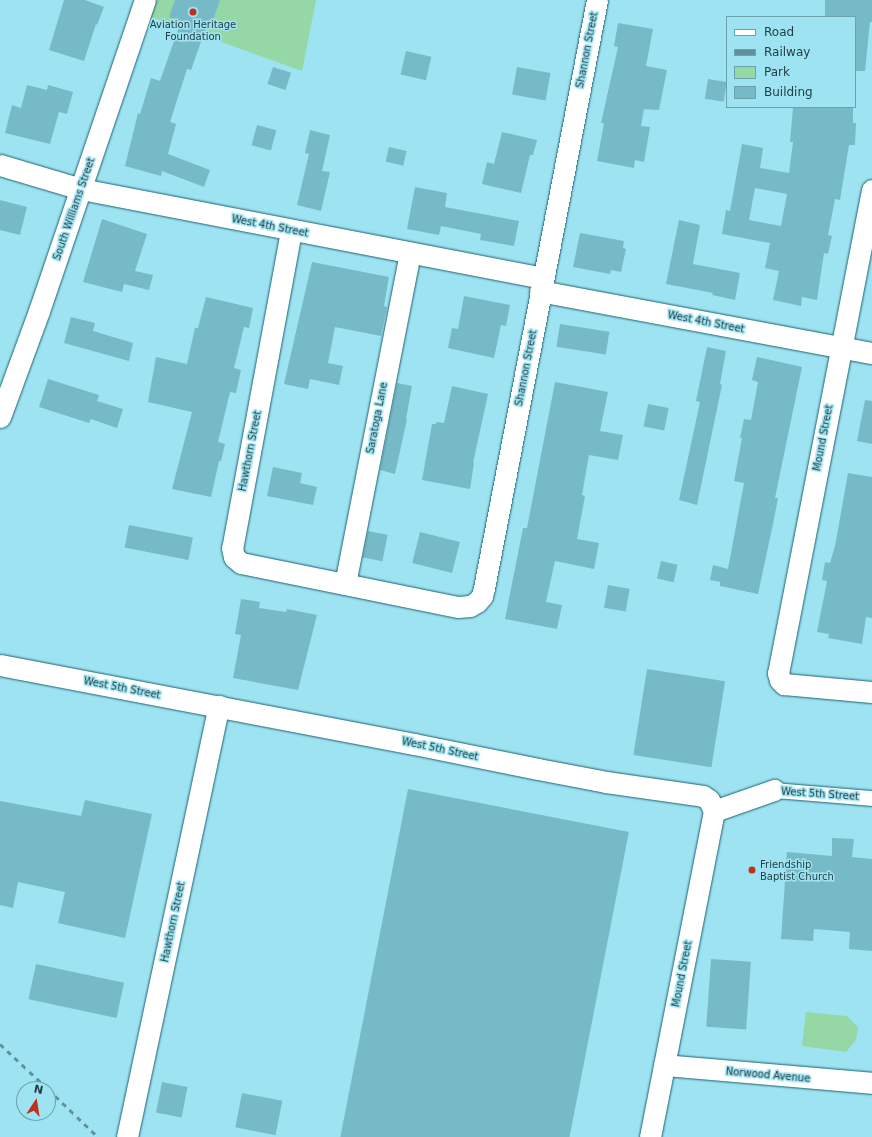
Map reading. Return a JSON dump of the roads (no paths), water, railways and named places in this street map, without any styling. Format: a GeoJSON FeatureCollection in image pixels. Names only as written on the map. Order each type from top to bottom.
{"type":"FeatureCollection","features":[{"type":"Feature","properties":{"kind":"street","name":"South Williams Street"},"geometry":{"type":"LineString","coordinates":[[0,417],[81,189],[145,0]]}},
{"type":"Feature","properties":{"kind":"street","name":"Shannon Street"},"geometry":{"type":"LineString","coordinates":[[345,584],[458,607],[470,606],[477,602],[482,596],[597,0]]}},
{"type":"Feature","properties":{"kind":"street","name":"West 4th Street"},"geometry":{"type":"LineString","coordinates":[[0,165],[81,189],[410,253],[541,285],[841,348],[872,353]]}},
{"type":"Feature","properties":{"kind":"street","name":"Mound Street"},"geometry":{"type":"LineString","coordinates":[[872,190],[778,673],[780,680],[784,684],[872,692]]}},
{"type":"Feature","properties":{"kind":"street","name":"Hawthorn Street"},"geometry":{"type":"LineString","coordinates":[[291,231],[232,548],[234,557],[241,563],[345,584]]}},
{"type":"Feature","properties":{"kind":"street","name":"Saratoga Lane"},"geometry":{"type":"LineString","coordinates":[[345,584],[410,253]]}},
{"type":"Feature","properties":{"kind":"street","name":"West 5th Street"},"geometry":{"type":"LineString","coordinates":[[0,665],[219,706],[538,770],[606,782],[703,796],[709,800],[714,812],[774,790],[872,798]]}},
{"type":"Feature","properties":{"kind":"street","name":"Hawthorn Street"},"geometry":{"type":"LineString","coordinates":[[127,1137],[219,706]]}},
{"type":"Feature","properties":{"kind":"street","name":"Mound Street"},"geometry":{"type":"LineString","coordinates":[[650,1137],[714,812]]}},
{"type":"Feature","properties":{"kind":"street","name":"Norwood Avenue"},"geometry":{"type":"LineString","coordinates":[[664,1065],[872,1083]]}},
{"type":"Feature","properties":{"kind":"railway"},"geometry":{"type":"LineString","coordinates":[[0,1044],[39,1081]]}},
{"type":"Feature","properties":{"kind":"railway"},"geometry":{"type":"LineString","coordinates":[[56,1097],[98,1137]]}},
{"type":"Feature","properties":{"kind":"place","name":"Aviation Heritage Foundation"},"geometry":{"type":"Point","coordinates":[193,12]}},
{"type":"Feature","properties":{"kind":"place","name":"Friendship Baptist Church"},"geometry":{"type":"Point","coordinates":[752,870]}}]}
